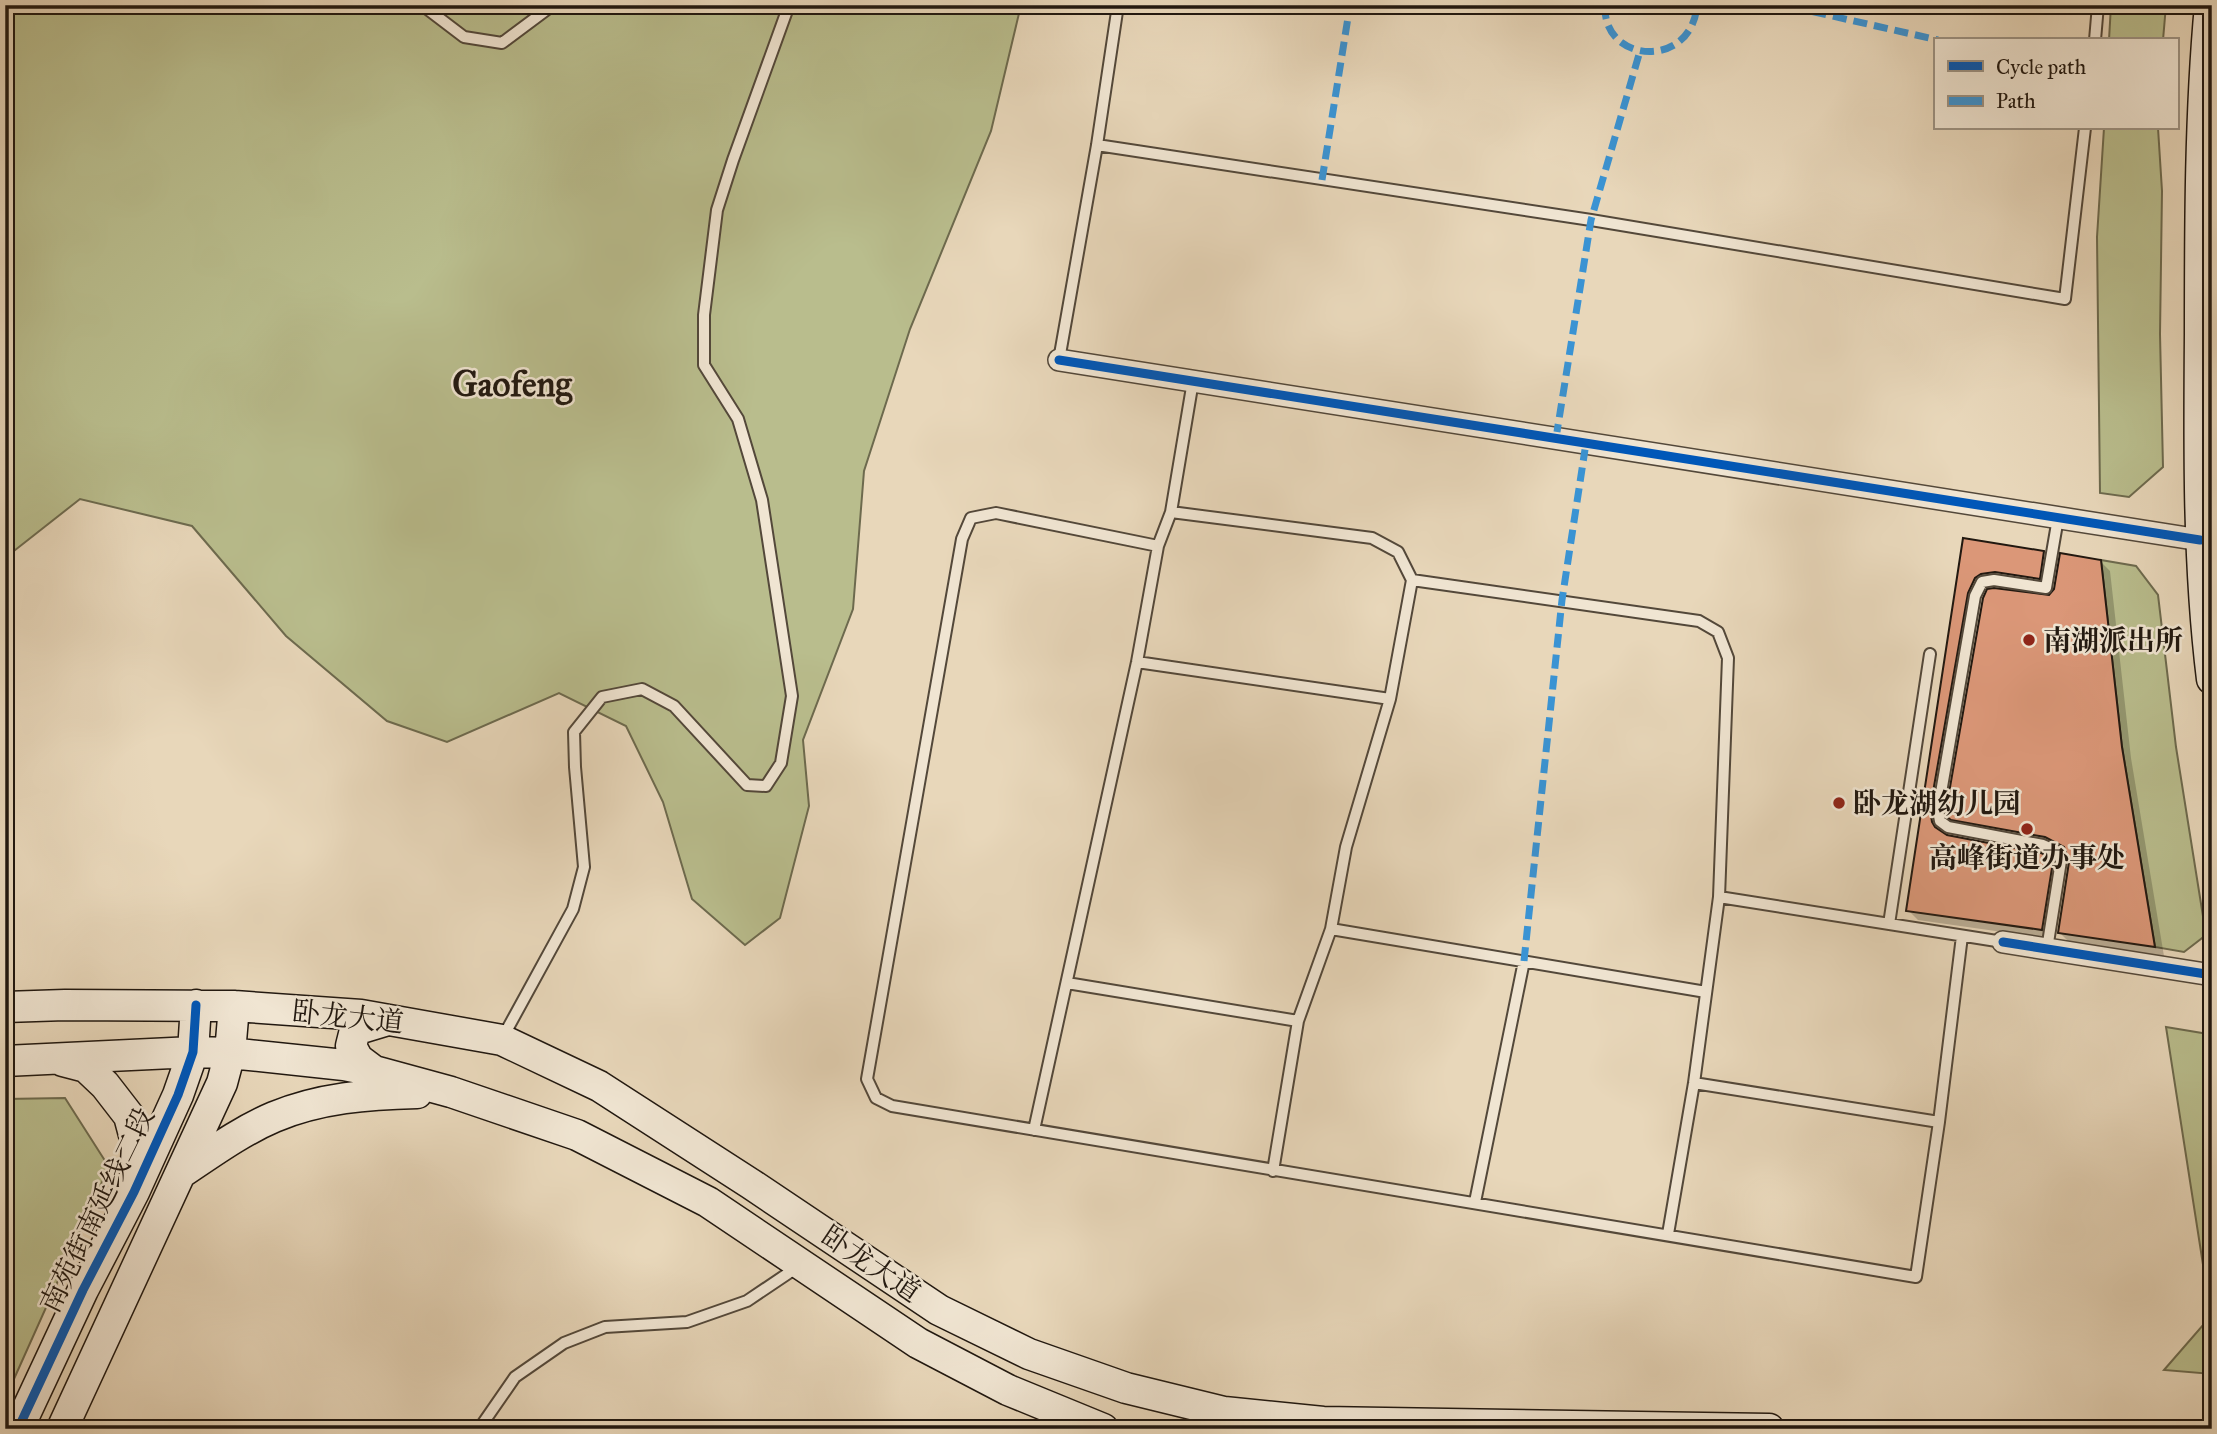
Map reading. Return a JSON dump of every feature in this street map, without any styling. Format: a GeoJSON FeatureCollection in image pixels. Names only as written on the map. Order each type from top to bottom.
{"type":"FeatureCollection","features":[{"type":"Feature","properties":{"kind":"main road"},"geometry":{"type":"LineString","coordinates":[[2210,5],[2200,218],[2200,540],[2212,679]]}},
{"type":"Feature","properties":{"kind":"main road"},"geometry":{"type":"LineString","coordinates":[[64,1058],[97,1049],[105,1036],[105,1023],[99,1014],[65,1005]]}},
{"type":"Feature","properties":{"kind":"main road","name":"南苑街南延线二段"},"geometry":{"type":"LineString","coordinates":[[18,1429],[82,1290],[134,1192],[178,1095],[193,1052],[196,1006]]}},
{"type":"Feature","properties":{"kind":"main road","name":"卧龙大道"},"geometry":{"type":"LineString","coordinates":[[5,1007],[234,1006],[361,1015],[502,1040],[599,1086],[939,1310],[1029,1354],[1126,1388],[1224,1412],[1323,1422],[1769,1429]]}},
{"type":"Feature","properties":{"kind":"main road","name":"南苑街南延线二段"},"geometry":{"type":"LineString","coordinates":[[62,1429],[222,1083],[230,1053],[234,1006]]}},
{"type":"Feature","properties":{"kind":"main road"},"geometry":{"type":"LineString","coordinates":[[374,1071],[358,1059],[351,1046],[355,1030],[392,1020]]}},
{"type":"Feature","properties":{"kind":"main road","name":"卧龙大道"},"geometry":{"type":"LineString","coordinates":[[5,1061],[193,1052],[230,1053],[344,1065],[451,1092],[577,1135],[708,1202],[918,1343],[1008,1390],[1103,1429]]}},
{"type":"Feature","properties":{"kind":"main road"},"geometry":{"type":"LineString","coordinates":[[64,1058],[86,1067],[105,1085],[129,1116],[137,1146],[134,1192]]}},
{"type":"Feature","properties":{"kind":"main road"},"geometry":{"type":"LineString","coordinates":[[180,1173],[229,1141],[275,1117],[323,1102],[369,1094],[451,1092]]}},
{"type":"Feature","properties":{"kind":"street"},"geometry":{"type":"LineString","coordinates":[[1059,360],[2200,540]]}},
{"type":"Feature","properties":{"kind":"street"},"geometry":{"type":"LineString","coordinates":[[2003,942],[2212,975]]}},
{"type":"Feature","properties":{"kind":"lane"},"geometry":{"type":"LineString","coordinates":[[422,5],[464,37],[502,43],[553,5]]}},
{"type":"Feature","properties":{"kind":"lane"},"geometry":{"type":"LineString","coordinates":[[502,1040],[573,909],[584,867],[574,732],[603,697],[642,689],[674,706],[747,785],[766,786],[781,763],[792,696],[762,500],[738,419],[704,365],[704,315],[717,210],[789,5]]}},
{"type":"Feature","properties":{"kind":"lane"},"geometry":{"type":"LineString","coordinates":[[1059,360],[1097,145],[1118,5]]}},
{"type":"Feature","properties":{"kind":"lane"},"geometry":{"type":"LineString","coordinates":[[2095,38],[2098,5]]}},
{"type":"Feature","properties":{"kind":"lane"},"geometry":{"type":"LineString","coordinates":[[1097,145],[1591,220],[2065,299],[2085,130]]}},
{"type":"Feature","properties":{"kind":"lane"},"geometry":{"type":"LineString","coordinates":[[1034,1130],[1137,662],[1158,546],[1171,512],[1193,381]]}},
{"type":"Feature","properties":{"kind":"lane"},"geometry":{"type":"LineString","coordinates":[[1171,512],[1372,538],[1398,552],[1412,580],[1390,699],[1346,847],[1331,929],[1298,1021],[1273,1171]]}},
{"type":"Feature","properties":{"kind":"lane"},"geometry":{"type":"LineString","coordinates":[[1158,546],[996,513],[971,518],[962,539],[867,1079],[876,1098],[892,1106],[1916,1277],[1962,936]]}},
{"type":"Feature","properties":{"kind":"lane"},"geometry":{"type":"LineString","coordinates":[[2047,949],[2061,862],[2057,851],[2043,845],[1948,827],[1940,821],[1938,810],[1975,596],[1982,582],[1994,580],[2046,588],[2058,518]]}},
{"type":"Feature","properties":{"kind":"lane"},"geometry":{"type":"LineString","coordinates":[[1412,580],[1699,621],[1718,632],[1728,658],[1719,897],[1694,1083],[1668,1234]]}},
{"type":"Feature","properties":{"kind":"lane"},"geometry":{"type":"LineString","coordinates":[[1889,924],[1930,654]]}},
{"type":"Feature","properties":{"kind":"lane"},"geometry":{"type":"LineString","coordinates":[[1137,662],[1390,699]]}},
{"type":"Feature","properties":{"kind":"lane"},"geometry":{"type":"LineString","coordinates":[[1719,897],[2003,942]]}},
{"type":"Feature","properties":{"kind":"lane"},"geometry":{"type":"LineString","coordinates":[[1331,929],[1706,992]]}},
{"type":"Feature","properties":{"kind":"lane"},"geometry":{"type":"LineString","coordinates":[[1475,1202],[1524,961]]}},
{"type":"Feature","properties":{"kind":"lane"},"geometry":{"type":"LineString","coordinates":[[1067,983],[1298,1021]]}},
{"type":"Feature","properties":{"kind":"lane"},"geometry":{"type":"LineString","coordinates":[[1694,1083],[1939,1122]]}},
{"type":"Feature","properties":{"kind":"lane"},"geometry":{"type":"LineString","coordinates":[[479,1429],[515,1377],[564,1343],[605,1327],[687,1322],[747,1301],[802,1264]]}},
{"type":"Feature","properties":{"kind":"green space"},"geometry":{"type":"Polygon","coordinates":[[[5,5],[1021,5],[991,131],[910,329],[864,471],[853,609],[803,740],[809,806],[780,918],[745,945],[692,899],[663,802],[626,726],[559,693],[447,742],[387,721],[286,636],[192,526],[80,499],[5,558],[5,5]]]}},
{"type":"Feature","properties":{"kind":"green space"},"geometry":{"type":"Polygon","coordinates":[[[2111,5],[2166,5],[2163,38],[2109,38],[2111,5]]]}},
{"type":"Feature","properties":{"kind":"green space"},"geometry":{"type":"Polygon","coordinates":[[[2104,130],[2158,130],[2162,191],[2160,334],[2163,467],[2129,497],[2100,493],[2097,237],[2104,130]]]}},
{"type":"Feature","properties":{"kind":"green space"},"geometry":{"type":"Polygon","coordinates":[[[2101,560],[2136,566],[2158,595],[2176,747],[2206,935],[2184,952],[2155,947],[2122,747],[2101,560]]]}},
{"type":"Feature","properties":{"kind":"green space"},"geometry":{"type":"Polygon","coordinates":[[[2166,1027],[2202,1033],[2212,1039],[2212,1374],[2164,1370],[2211,1316],[2166,1027]]]}},
{"type":"Feature","properties":{"kind":"green space"},"geometry":{"type":"Polygon","coordinates":[[[65,1098],[109,1167],[5,1399],[5,1099],[65,1098]]]}},
{"type":"Feature","properties":{"kind":"building"},"geometry":{"type":"Polygon","coordinates":[[[1963,538],[2044,551],[2040,579],[1995,572],[1981,574],[1975,578],[1968,593],[1930,809],[1932,822],[1947,835],[2051,857],[2053,862],[2042,930],[1906,911],[1963,538]]]}},
{"type":"Feature","properties":{"kind":"building"},"geometry":{"type":"Polygon","coordinates":[[[2060,553],[2101,560],[2122,747],[2155,947],[2058,933],[2069,862],[2064,847],[2045,837],[1951,820],[1947,817],[1946,810],[1983,598],[1987,589],[1994,588],[2049,595],[2054,589],[2060,553]]]}},
{"type":"Feature","properties":{"kind":"marked path"},"geometry":{"type":"LineString","coordinates":[[1322,180],[1350,5]]}},
{"type":"Feature","properties":{"kind":"marked path"},"geometry":{"type":"LineString","coordinates":[[1605,5],[1608,25],[1617,39],[1631,48],[1648,52],[1665,49],[1680,41],[1691,26],[1697,5]]}},
{"type":"Feature","properties":{"kind":"marked path"},"geometry":{"type":"LineString","coordinates":[[1771,5],[1810,11],[1934,39]]}},
{"type":"Feature","properties":{"kind":"marked path"},"geometry":{"type":"LineString","coordinates":[[1556,438],[1591,220],[1640,51]]}},
{"type":"Feature","properties":{"kind":"marked path"},"geometry":{"type":"LineString","coordinates":[[1524,961],[1562,600],[1586,443]]}},
{"type":"Feature","properties":{"kind":"cycle path"},"geometry":{"type":"LineString","coordinates":[[1059,360],[2200,540]]}},
{"type":"Feature","properties":{"kind":"cycle path"},"geometry":{"type":"LineString","coordinates":[[2003,942],[2212,975]]}},
{"type":"Feature","properties":{"kind":"cycle path"},"geometry":{"type":"LineString","coordinates":[[18,1429],[83,1290],[134,1192],[178,1095],[193,1052],[196,1005]]}},
{"type":"Feature","properties":{"kind":"place","name":"南湖派出所"},"geometry":{"type":"Point","coordinates":[2029,640]}},
{"type":"Feature","properties":{"kind":"place","name":"卧龙湖幼儿园"},"geometry":{"type":"Point","coordinates":[1839,803]}},
{"type":"Feature","properties":{"kind":"place","name":"高峰街道办事处"},"geometry":{"type":"Point","coordinates":[2027,829]}},
{"type":"Feature","properties":{"kind":"district","name":"Gaofeng"},"geometry":{"type":"Point","coordinates":[512,384]}}]}
